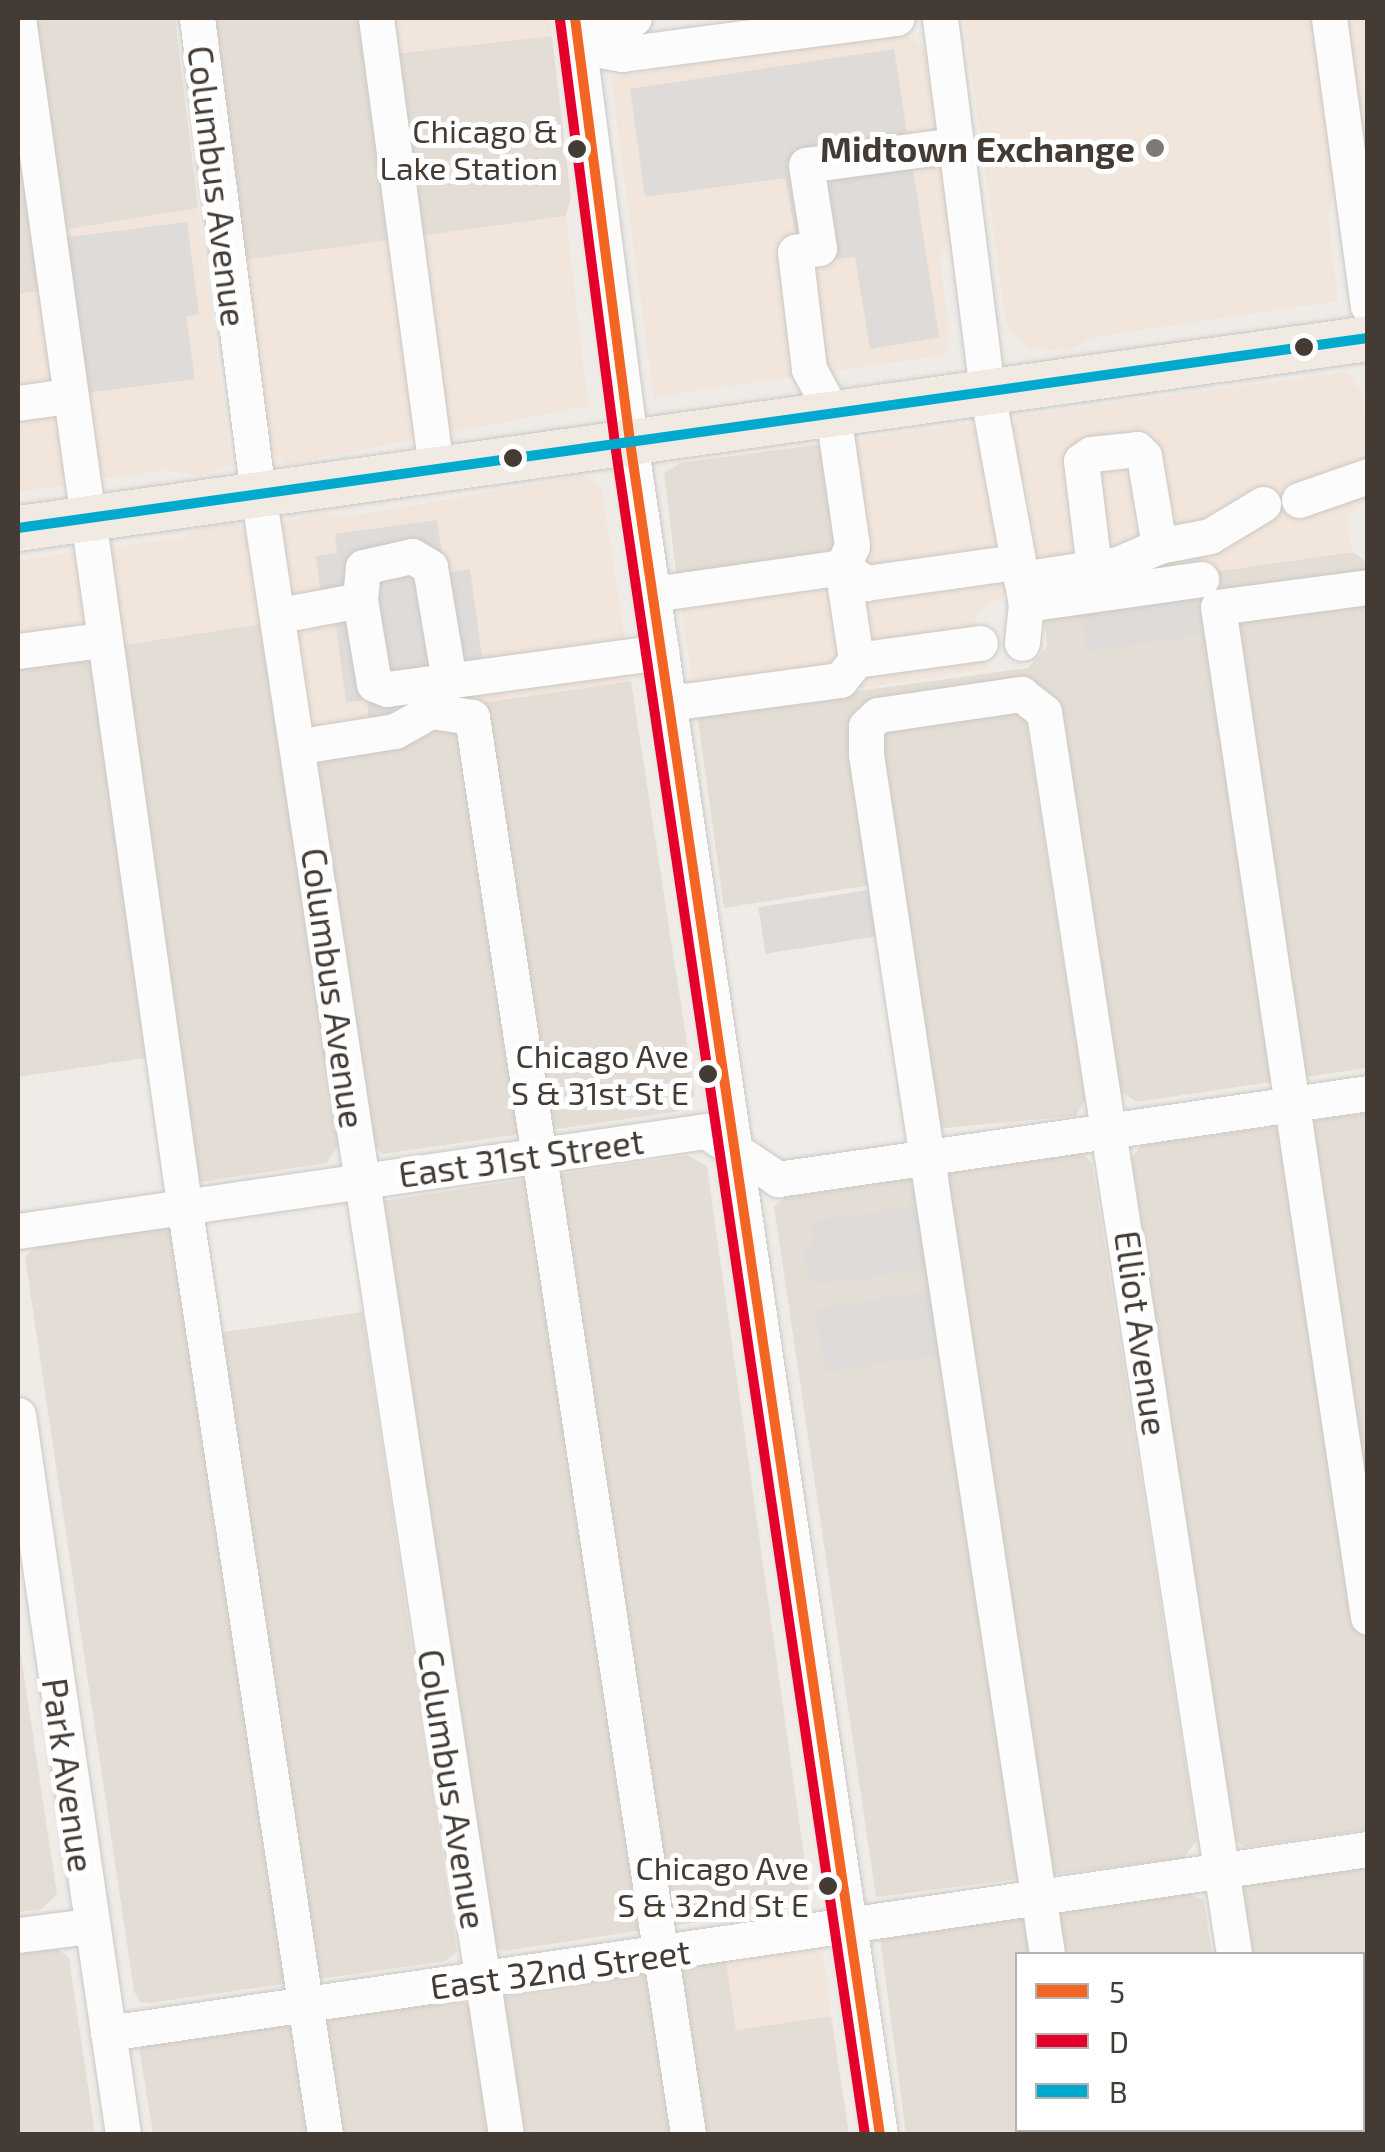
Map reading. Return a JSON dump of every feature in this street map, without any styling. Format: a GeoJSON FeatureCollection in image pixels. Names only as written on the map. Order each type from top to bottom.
{"type":"FeatureCollection","features":[{"type":"Feature","properties":{"kind":"main road"},"geometry":{"type":"LineString","coordinates":[[18,528],[1368,338]]}},
{"type":"Feature","properties":{"kind":"street"},"geometry":{"type":"LineString","coordinates":[[18,18],[85,519],[184,1204],[326,2134]]}},
{"type":"Feature","properties":{"kind":"street","name":"Columbus Avenue"},"geometry":{"type":"LineString","coordinates":[[197,18],[258,493],[301,746],[361,1180],[506,2134]]}},
{"type":"Feature","properties":{"kind":"street"},"geometry":{"type":"LineString","coordinates":[[376,18],[436,470]]}},
{"type":"Feature","properties":{"kind":"street"},"geometry":{"type":"LineString","coordinates":[[577,32],[634,18]]}},
{"type":"Feature","properties":{"kind":"street"},"geometry":{"type":"LineString","coordinates":[[577,32],[622,54],[897,18]]}},
{"type":"Feature","properties":{"kind":"street"},"geometry":{"type":"LineString","coordinates":[[940,18],[987,392],[1021,581],[1022,643]]}},
{"type":"Feature","properties":{"kind":"street"},"geometry":{"type":"LineString","coordinates":[[1329,18],[1355,120],[1368,305]]}},
{"type":"Feature","properties":{"kind":"street"},"geometry":{"type":"LineString","coordinates":[[577,32],[630,442],[880,2134]]}},
{"type":"Feature","properties":{"kind":"street"},"geometry":{"type":"LineString","coordinates":[[856,660],[842,567],[852,546],[833,414],[810,369],[795,252],[818,248],[806,166],[955,145]]}},
{"type":"Feature","properties":{"kind":"street"},"geometry":{"type":"LineString","coordinates":[[18,402],[68,396]]}},
{"type":"Feature","properties":{"kind":"street"},"geometry":{"type":"LineString","coordinates":[[1094,568],[1081,461],[1092,454],[1138,448],[1144,456],[1159,546]]}},
{"type":"Feature","properties":{"kind":"street"},"geometry":{"type":"LineString","coordinates":[[1298,500],[1368,476]]}},
{"type":"Feature","properties":{"kind":"street"},"geometry":{"type":"LineString","coordinates":[[1021,581],[1094,568],[1159,546],[1210,536],[1263,504]]}},
{"type":"Feature","properties":{"kind":"street"},"geometry":{"type":"LineString","coordinates":[[449,681],[430,567],[412,556],[363,567],[360,600],[374,684],[387,689],[449,681],[662,652]]}},
{"type":"Feature","properties":{"kind":"street"},"geometry":{"type":"LineString","coordinates":[[653,594],[842,567],[866,584],[1201,578]]}},
{"type":"Feature","properties":{"kind":"street"},"geometry":{"type":"LineString","coordinates":[[1368,587],[1218,607],[1368,1616]]}},
{"type":"Feature","properties":{"kind":"street"},"geometry":{"type":"LineString","coordinates":[[280,615],[360,600]]}},
{"type":"Feature","properties":{"kind":"street"},"geometry":{"type":"LineString","coordinates":[[18,651],[102,640]]}},
{"type":"Feature","properties":{"kind":"street"},"geometry":{"type":"LineString","coordinates":[[670,703],[840,680],[856,660],[980,643]]}},
{"type":"Feature","properties":{"kind":"street","name":"Elliot Avenue"},"geometry":{"type":"LineString","coordinates":[[928,1157],[866,726],[878,714],[1020,694],[1044,712],[1112,1129],[1234,1952]]}},
{"type":"Feature","properties":{"kind":"street"},"geometry":{"type":"LineString","coordinates":[[301,746],[395,730],[431,710],[472,717],[688,2134]]}},
{"type":"Feature","properties":{"kind":"street","name":"East 31st Street"},"geometry":{"type":"LineString","coordinates":[[18,1231],[706,1131],[738,1158],[778,1179],[1368,1093]]}},
{"type":"Feature","properties":{"kind":"street"},"geometry":{"type":"LineString","coordinates":[[928,1157],[1047,1952]]}},
{"type":"Feature","properties":{"kind":"street","name":"Park Avenue"},"geometry":{"type":"LineString","coordinates":[[18,1415],[90,1926],[124,2134]]}},
{"type":"Feature","properties":{"kind":"street","name":"East 32nd Street"},"geometry":{"type":"LineString","coordinates":[[108,2034],[1368,1850]]}},
{"type":"Feature","properties":{"kind":"street"},"geometry":{"type":"LineString","coordinates":[[18,1935],[90,1926]]}},
{"type":"Feature","properties":{"kind":"shaded area"},"geometry":{"type":"Polygon","coordinates":[[[18,18],[175,18],[198,208],[50,232],[55,289],[18,294],[18,18]]]}},
{"type":"Feature","properties":{"kind":"shaded area"},"geometry":{"type":"Polygon","coordinates":[[[209,18],[379,18],[384,55],[552,36],[571,198],[566,216],[244,260],[209,18]]]}},
{"type":"Feature","properties":{"kind":"shaded area"},"geometry":{"type":"Polygon","coordinates":[[[379,18],[549,18],[552,36],[384,55],[379,18]]]}},
{"type":"Feature","properties":{"kind":"shaded area","name":"Midtown Exchange"},"geometry":{"type":"Polygon","coordinates":[[[964,18],[1311,18],[1338,183],[1327,215],[1338,301],[1094,337],[1068,351],[1028,347],[1006,323],[964,18]]]}},
{"type":"Feature","properties":{"kind":"shaded area"},"geometry":{"type":"Polygon","coordinates":[[[1339,18],[1367,18],[1367,239],[1339,18]]]}},
{"type":"Feature","properties":{"kind":"shaded area"},"geometry":{"type":"Polygon","coordinates":[[[899,30],[925,49],[950,237],[940,259],[949,336],[945,355],[654,397],[611,78],[899,30]]]}},
{"type":"Feature","properties":{"kind":"shaded area"},"geometry":{"type":"Polygon","coordinates":[[[894,49],[939,337],[870,349],[855,257],[801,263],[785,178],[645,197],[630,89],[894,49]]]}},
{"type":"Feature","properties":{"kind":"shaded area"},"geometry":{"type":"Polygon","coordinates":[[[198,208],[231,463],[200,476],[165,470],[18,492],[18,294],[55,289],[50,232],[198,208]]]}},
{"type":"Feature","properties":{"kind":"shaded area"},"geometry":{"type":"Polygon","coordinates":[[[566,216],[588,406],[288,464],[271,453],[244,260],[566,216]]]}},
{"type":"Feature","properties":{"kind":"shaded area"},"geometry":{"type":"Polygon","coordinates":[[[187,222],[199,314],[186,316],[195,379],[86,393],[54,239],[187,222]]]}},
{"type":"Feature","properties":{"kind":"shaded area"},"geometry":{"type":"Polygon","coordinates":[[[1347,372],[1364,397],[1367,462],[1367,500],[1350,513],[1346,525],[1353,552],[1042,596],[1026,482],[1015,469],[1009,441],[1018,416],[1347,372]]]}},
{"type":"Feature","properties":{"kind":"shaded area"},"geometry":{"type":"Polygon","coordinates":[[[967,424],[980,435],[993,526],[1003,532],[1008,592],[980,612],[973,628],[976,652],[990,669],[697,713],[678,588],[857,564],[837,442],[967,424]]]}},
{"type":"Feature","properties":{"kind":"shaded area"},"geometry":{"type":"Polygon","coordinates":[[[837,442],[857,564],[678,588],[664,473],[680,463],[837,442]]]}},
{"type":"Feature","properties":{"kind":"shaded area"},"geometry":{"type":"Polygon","coordinates":[[[585,475],[602,490],[631,681],[311,728],[282,522],[322,513],[348,517],[585,475]]]}},
{"type":"Feature","properties":{"kind":"shaded area"},"geometry":{"type":"Polygon","coordinates":[[[437,520],[445,573],[470,569],[486,687],[394,700],[396,716],[369,720],[367,700],[346,702],[335,618],[324,618],[316,556],[337,553],[335,534],[437,520]]]}},
{"type":"Feature","properties":{"kind":"shaded area"},"geometry":{"type":"Polygon","coordinates":[[[232,521],[247,532],[261,624],[18,661],[18,560],[186,537],[204,524],[232,521]]]}},
{"type":"Feature","properties":{"kind":"shaded area"},"geometry":{"type":"Polygon","coordinates":[[[1353,552],[1368,563],[1367,1068],[1136,1102],[1115,1087],[1056,701],[1024,706],[1085,1100],[1076,1116],[923,1130],[883,883],[724,908],[697,713],[1028,668],[1047,646],[1042,596],[1353,552]]]}},
{"type":"Feature","properties":{"kind":"shaded area"},"geometry":{"type":"Polygon","coordinates":[[[1192,592],[1199,634],[1087,652],[1080,610],[1192,592]]]}},
{"type":"Feature","properties":{"kind":"shaded area"},"geometry":{"type":"Polygon","coordinates":[[[261,624],[338,1145],[327,1163],[187,1184],[165,1055],[18,1077],[18,661],[261,624]]]}},
{"type":"Feature","properties":{"kind":"shaded area"},"geometry":{"type":"Polygon","coordinates":[[[631,681],[695,1095],[680,1111],[383,1154],[373,1144],[311,728],[631,681]]]}},
{"type":"Feature","properties":{"kind":"shaded area"},"geometry":{"type":"Polygon","coordinates":[[[868,890],[875,936],[766,954],[758,907],[868,890]]]}},
{"type":"Feature","properties":{"kind":"shaded area"},"geometry":{"type":"Polygon","coordinates":[[[1367,1113],[1367,1830],[1244,1847],[1232,1837],[1132,1158],[1141,1145],[1367,1113]]]}},
{"type":"Feature","properties":{"kind":"shaded area"},"geometry":{"type":"Polygon","coordinates":[[[1084,1153],[1092,1164],[1197,1839],[1184,1858],[876,1897],[774,1206],[786,1197],[1084,1153]]]}},
{"type":"Feature","properties":{"kind":"shaded area"},"geometry":{"type":"Polygon","coordinates":[[[687,1155],[707,1166],[811,1905],[504,1951],[494,1948],[382,1201],[687,1155]]]}},
{"type":"Feature","properties":{"kind":"shaded area"},"geometry":{"type":"Polygon","coordinates":[[[917,1205],[927,1269],[810,1286],[804,1247],[813,1245],[810,1222],[917,1205]]]}},
{"type":"Feature","properties":{"kind":"shaded area"},"geometry":{"type":"Polygon","coordinates":[[[186,1223],[201,1335],[362,1312],[457,1951],[446,1961],[149,2003],[140,2002],[134,1991],[25,1257],[37,1246],[186,1223]]]}},
{"type":"Feature","properties":{"kind":"shaded area"},"geometry":{"type":"Polygon","coordinates":[[[930,1291],[940,1354],[825,1372],[815,1309],[930,1291]]]}},
{"type":"Feature","properties":{"kind":"shaded area"},"geometry":{"type":"Polygon","coordinates":[[[18,1636],[57,1894],[42,1909],[18,1912],[18,1636]]]}},
{"type":"Feature","properties":{"kind":"shaded area"},"geometry":{"type":"Polygon","coordinates":[[[1367,1866],[1367,2134],[1275,2134],[1365,2132],[1365,1952],[1248,1952],[1241,1887],[1367,1866]]]}},
{"type":"Feature","properties":{"kind":"shaded area"},"geometry":{"type":"Polygon","coordinates":[[[1185,1892],[1204,1900],[1212,1952],[1015,1952],[1015,2132],[1238,2134],[906,2134],[880,1937],[1185,1892]]]}},
{"type":"Feature","properties":{"kind":"shaded area"},"geometry":{"type":"Polygon","coordinates":[[[806,1947],[823,1956],[831,2016],[736,2030],[726,1959],[806,1947]]]}},
{"type":"Feature","properties":{"kind":"shaded area"},"geometry":{"type":"Polygon","coordinates":[[[57,1948],[69,1958],[95,2134],[18,2134],[18,1953],[57,1948]]]}},
{"type":"Feature","properties":{"kind":"shaded area"},"geometry":{"type":"Polygon","coordinates":[[[726,1959],[736,2030],[831,2016],[849,2134],[518,2134],[502,1996],[511,1987],[726,1959]]]}},
{"type":"Feature","properties":{"kind":"shaded area"},"geometry":{"type":"Polygon","coordinates":[[[461,1998],[471,2008],[489,2134],[153,2134],[139,2048],[145,2040],[461,1998]]]}},
{"type":"Feature","properties":{"kind":"transit line","name":"5"},"geometry":{"type":"LineString","coordinates":[[575,18],[630,442],[880,2134]]}},
{"type":"Feature","properties":{"kind":"transit line","name":"D"},"geometry":{"type":"LineString","coordinates":[[560,20],[615,444],[865,2134]]}},
{"type":"Feature","properties":{"kind":"transit line","name":"B"},"geometry":{"type":"LineString","coordinates":[[18,528],[1368,338]]}},
{"type":"Feature","properties":{"kind":"place","name":"Midtown Exchange"},"geometry":{"type":"Point","coordinates":[1155,148]}},
{"type":"Feature","properties":{"kind":"place","name":"Chicago & Lake Station"},"geometry":{"type":"Point","coordinates":[577,149]}},
{"type":"Feature","properties":{"kind":"place","name":"Chicago Ave S & 31st St E"},"geometry":{"type":"Point","coordinates":[708,1074]}},
{"type":"Feature","properties":{"kind":"place","name":"Chicago Ave S & 32nd St E"},"geometry":{"type":"Point","coordinates":[828,1886]}}]}
